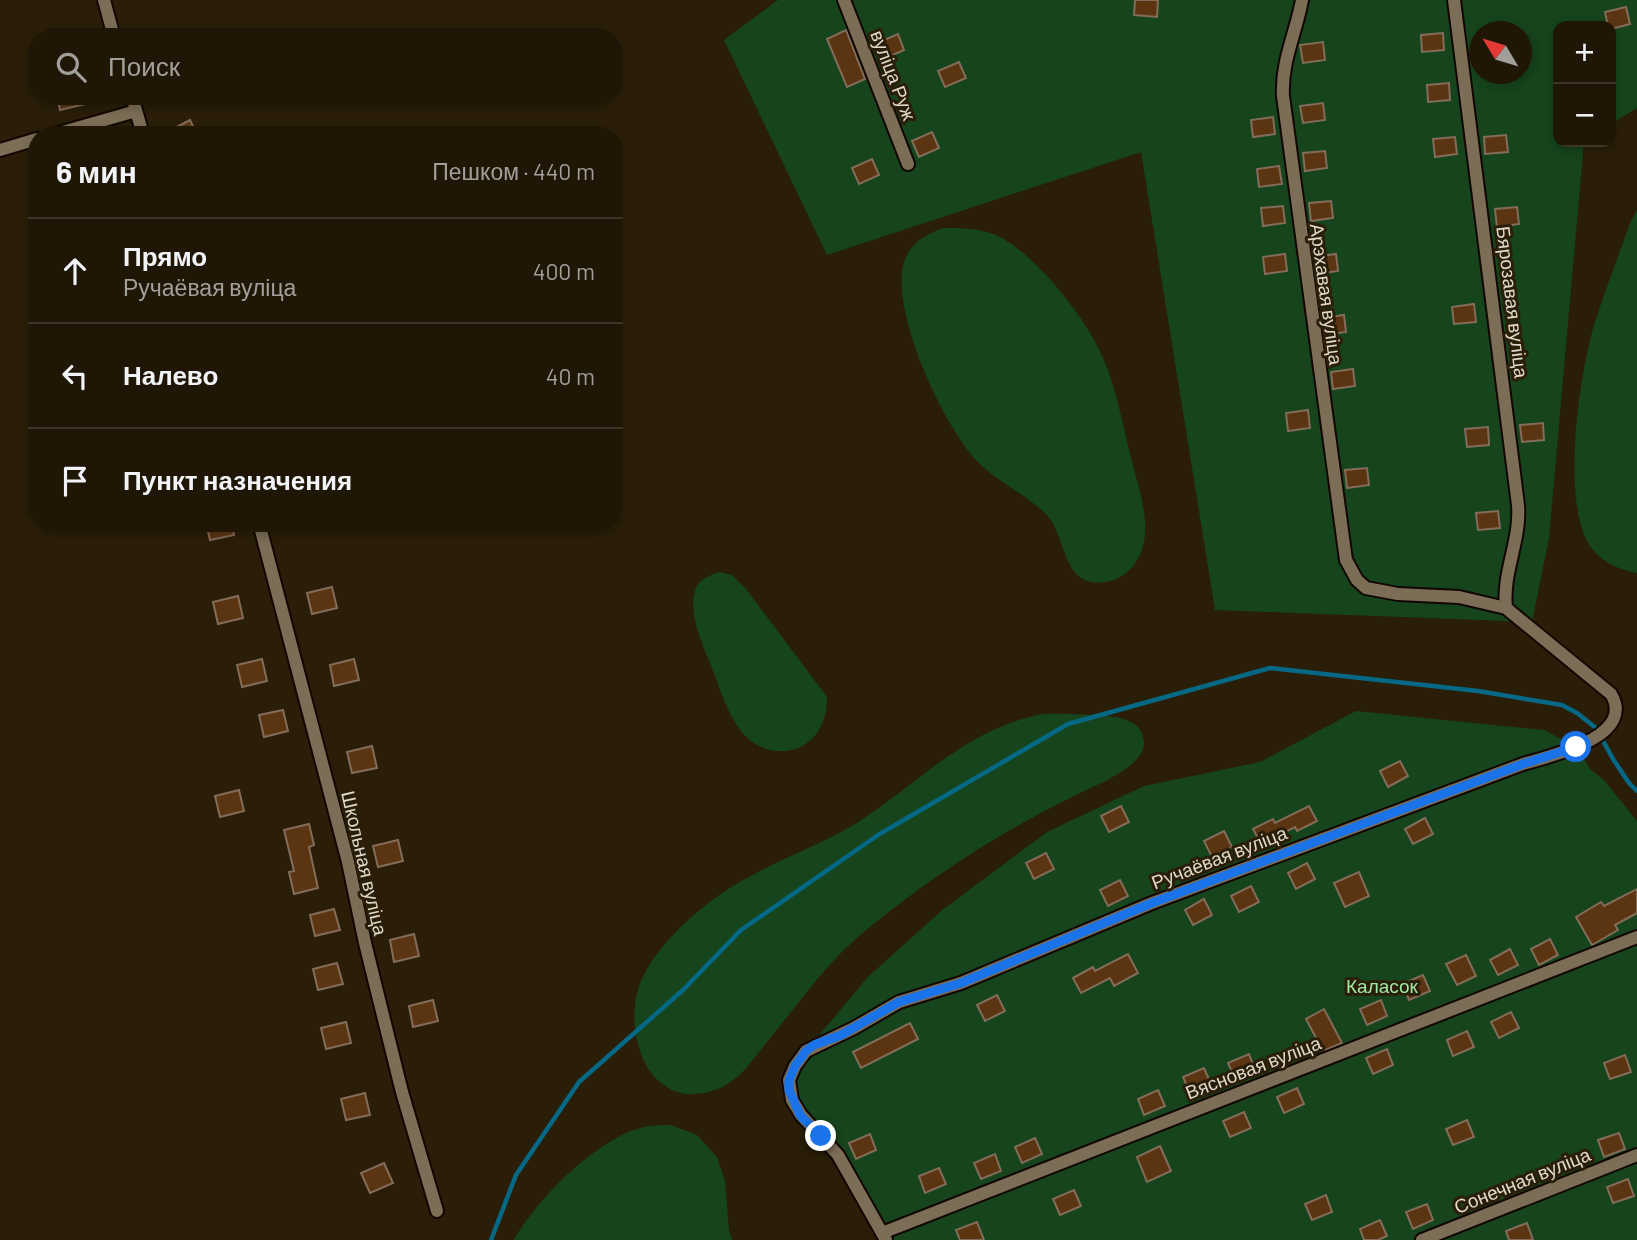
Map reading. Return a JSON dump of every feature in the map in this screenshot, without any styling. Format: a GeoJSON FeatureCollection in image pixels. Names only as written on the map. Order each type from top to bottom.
{"type":"FeatureCollection","features":[{"type":"Feature","properties":{"kind":"street"},"geometry":{"type":"LineString","coordinates":[[104,0],[112,28]]}},
{"type":"Feature","properties":{"kind":"street","name":"вуліца Руж"},"geometry":{"type":"LineString","coordinates":[[844,0],[908,164]]}},
{"type":"Feature","properties":{"kind":"street","name":"Арэхавая вуліца"},"geometry":{"type":"LineString","coordinates":[[1303,0],[1284,64],[1283,96],[1343,548],[1351,571],[1366,588],[1398,594],[1459,597],[1506,608]]}},
{"type":"Feature","properties":{"kind":"street","name":"Бярозавая вуліца"},"geometry":{"type":"LineString","coordinates":[[1454,0],[1518,505],[1518,525],[1506,589],[1506,608]]}},
{"type":"Feature","properties":{"kind":"street"},"geometry":{"type":"LineString","coordinates":[[134,105],[140,126]]}},
{"type":"Feature","properties":{"kind":"street"},"geometry":{"type":"LineString","coordinates":[[84,126],[136,111]]}},
{"type":"Feature","properties":{"kind":"street"},"geometry":{"type":"LineString","coordinates":[[0,150],[28,142]]}},
{"type":"Feature","properties":{"kind":"street","name":"Школьная вуліца"},"geometry":{"type":"LineString","coordinates":[[261,532],[348,862],[402,1092],[437,1211]]}},
{"type":"Feature","properties":{"kind":"street","name":"Ручаёвая вуліца"},"geometry":{"type":"LineString","coordinates":[[884,1237],[838,1156],[800,1115],[792,1100],[789,1080],[806,1051],[899,1002],[961,983],[1152,903],[1523,764],[1576,747],[1603,734],[1619,710],[1618,702],[1506,608]]}},
{"type":"Feature","properties":{"kind":"street","name":"Вясновая вуліца"},"geometry":{"type":"LineString","coordinates":[[884,1237],[1637,937]]}},
{"type":"Feature","properties":{"kind":"street","name":"Сонечная вуліца"},"geometry":{"type":"LineString","coordinates":[[1422,1240],[1637,1155]]}},
{"type":"Feature","properties":{"kind":"green space"},"geometry":{"type":"Polygon","coordinates":[[[778,0],[1637,0],[1637,108],[1616,121],[1616,21],[1553,21],[1553,147],[1584,147],[1549,538],[1532,622],[1215,610],[1141,152],[827,255],[724,40],[778,0]]]}},
{"type":"Feature","properties":{"kind":"green space"},"geometry":{"type":"Polygon","coordinates":[[[1637,210],[1636,573],[1613,565],[1594,551],[1583,532],[1574,475],[1578,407],[1594,325],[1637,210]]]}},
{"type":"Feature","properties":{"kind":"green space"},"geometry":{"type":"Polygon","coordinates":[[[943,228],[973,229],[990,233],[1021,251],[1068,301],[1100,351],[1114,390],[1144,512],[1141,553],[1130,570],[1119,578],[1100,583],[1080,577],[1069,563],[1050,519],[1035,504],[976,460],[935,395],[923,368],[905,312],[903,266],[913,246],[923,237],[943,228]]]}},
{"type":"Feature","properties":{"kind":"green space"},"geometry":{"type":"Polygon","coordinates":[[[719,572],[732,575],[746,589],[827,697],[825,717],[820,728],[812,739],[801,747],[782,751],[767,749],[754,743],[744,734],[728,709],[701,640],[693,610],[695,591],[699,584],[704,578],[719,572]]]}},
{"type":"Feature","properties":{"kind":"green space","name":"Каласок"},"geometry":{"type":"Polygon","coordinates":[[[1356,711],[1544,730],[1576,747],[1590,769],[1604,780],[1637,821],[1637,1240],[886,1240],[809,1125],[789,1080],[806,1051],[868,977],[941,911],[1047,832],[1144,786],[1260,762],[1356,711]]]}},
{"type":"Feature","properties":{"kind":"green space"},"geometry":{"type":"Polygon","coordinates":[[[1038,715],[1104,716],[1127,720],[1136,725],[1142,733],[1142,752],[1135,761],[1115,776],[988,843],[884,916],[835,959],[750,1064],[731,1082],[710,1092],[686,1094],[665,1086],[653,1075],[641,1053],[634,1021],[638,989],[661,949],[702,908],[732,886],[855,824],[942,761],[987,733],[1038,715]]]}},
{"type":"Feature","properties":{"kind":"green space"},"geometry":{"type":"Polygon","coordinates":[[[671,1125],[697,1135],[717,1157],[725,1181],[732,1240],[514,1240],[553,1189],[588,1157],[626,1133],[647,1126],[671,1125]]]}},
{"type":"Feature","properties":{"kind":"building"},"geometry":{"type":"Polygon","coordinates":[[[1135,0],[1158,0],[1157,17],[1134,15],[1135,0]]]}},
{"type":"Feature","properties":{"kind":"building"},"geometry":{"type":"Polygon","coordinates":[[[1626,7],[1630,24],[1616,28],[1616,21],[1607,21],[1605,12],[1626,7]]]}},
{"type":"Feature","properties":{"kind":"building"},"geometry":{"type":"Polygon","coordinates":[[[846,30],[865,79],[847,87],[827,39],[846,30]]]}},
{"type":"Feature","properties":{"kind":"building"},"geometry":{"type":"Polygon","coordinates":[[[1443,33],[1444,50],[1422,52],[1421,35],[1443,33]]]}},
{"type":"Feature","properties":{"kind":"building"},"geometry":{"type":"Polygon","coordinates":[[[898,34],[904,50],[884,59],[877,43],[898,34]]]}},
{"type":"Feature","properties":{"kind":"building"},"geometry":{"type":"Polygon","coordinates":[[[1323,42],[1325,60],[1303,63],[1300,45],[1323,42]]]}},
{"type":"Feature","properties":{"kind":"building"},"geometry":{"type":"Polygon","coordinates":[[[959,62],[966,78],[945,87],[938,71],[959,62]]]}},
{"type":"Feature","properties":{"kind":"building"},"geometry":{"type":"Polygon","coordinates":[[[1449,83],[1450,100],[1428,102],[1427,85],[1449,83]]]}},
{"type":"Feature","properties":{"kind":"building"},"geometry":{"type":"Polygon","coordinates":[[[1323,103],[1325,120],[1303,123],[1300,106],[1323,103]]]}},
{"type":"Feature","properties":{"kind":"building"},"geometry":{"type":"Polygon","coordinates":[[[59,105],[81,105],[60,110],[59,105]]]}},
{"type":"Feature","properties":{"kind":"building"},"geometry":{"type":"Polygon","coordinates":[[[1273,117],[1275,134],[1253,137],[1251,120],[1273,117]]]}},
{"type":"Feature","properties":{"kind":"building"},"geometry":{"type":"Polygon","coordinates":[[[190,120],[193,126],[179,126],[190,120]]]}},
{"type":"Feature","properties":{"kind":"building"},"geometry":{"type":"Polygon","coordinates":[[[932,132],[939,148],[919,157],[912,141],[932,132]]]}},
{"type":"Feature","properties":{"kind":"building"},"geometry":{"type":"Polygon","coordinates":[[[1506,135],[1508,152],[1485,154],[1484,137],[1506,135]]]}},
{"type":"Feature","properties":{"kind":"building"},"geometry":{"type":"Polygon","coordinates":[[[1455,137],[1457,154],[1435,157],[1433,139],[1455,137]]]}},
{"type":"Feature","properties":{"kind":"building"},"geometry":{"type":"Polygon","coordinates":[[[1325,151],[1327,168],[1305,171],[1303,153],[1325,151]]]}},
{"type":"Feature","properties":{"kind":"building"},"geometry":{"type":"Polygon","coordinates":[[[872,159],[879,175],[859,184],[852,168],[872,159]]]}},
{"type":"Feature","properties":{"kind":"building"},"geometry":{"type":"Polygon","coordinates":[[[1279,166],[1282,184],[1259,187],[1257,169],[1279,166]]]}},
{"type":"Feature","properties":{"kind":"building"},"geometry":{"type":"Polygon","coordinates":[[[1331,201],[1333,218],[1311,221],[1309,203],[1331,201]]]}},
{"type":"Feature","properties":{"kind":"building"},"geometry":{"type":"Polygon","coordinates":[[[1283,206],[1285,223],[1263,226],[1261,208],[1283,206]]]}},
{"type":"Feature","properties":{"kind":"building"},"geometry":{"type":"Polygon","coordinates":[[[1517,207],[1519,224],[1497,227],[1495,209],[1517,207]]]}},
{"type":"Feature","properties":{"kind":"building"},"geometry":{"type":"Polygon","coordinates":[[[1285,254],[1287,271],[1265,274],[1263,257],[1285,254]]]}},
{"type":"Feature","properties":{"kind":"building"},"geometry":{"type":"Polygon","coordinates":[[[1336,254],[1338,271],[1316,274],[1314,257],[1336,254]]]}},
{"type":"Feature","properties":{"kind":"building"},"geometry":{"type":"Polygon","coordinates":[[[1474,304],[1476,322],[1454,324],[1452,307],[1474,304]]]}},
{"type":"Feature","properties":{"kind":"building"},"geometry":{"type":"Polygon","coordinates":[[[1344,315],[1346,332],[1324,335],[1322,318],[1344,315]]]}},
{"type":"Feature","properties":{"kind":"building"},"geometry":{"type":"Polygon","coordinates":[[[1353,369],[1355,386],[1333,389],[1331,372],[1353,369]]]}},
{"type":"Feature","properties":{"kind":"building"},"geometry":{"type":"Polygon","coordinates":[[[1308,410],[1310,428],[1288,431],[1286,413],[1308,410]]]}},
{"type":"Feature","properties":{"kind":"building"},"geometry":{"type":"Polygon","coordinates":[[[1543,423],[1544,440],[1522,442],[1520,425],[1543,423]]]}},
{"type":"Feature","properties":{"kind":"building"},"geometry":{"type":"Polygon","coordinates":[[[1488,427],[1489,445],[1467,447],[1465,429],[1488,427]]]}},
{"type":"Feature","properties":{"kind":"building"},"geometry":{"type":"Polygon","coordinates":[[[1367,468],[1369,485],[1347,488],[1345,470],[1367,468]]]}},
{"type":"Feature","properties":{"kind":"building"},"geometry":{"type":"Polygon","coordinates":[[[1498,511],[1500,528],[1478,530],[1476,513],[1498,511]]]}},
{"type":"Feature","properties":{"kind":"building"},"geometry":{"type":"Polygon","coordinates":[[[208,532],[234,532],[234,535],[210,540],[208,532]]]}},
{"type":"Feature","properties":{"kind":"building"},"geometry":{"type":"Polygon","coordinates":[[[332,587],[337,608],[312,614],[307,593],[332,587]]]}},
{"type":"Feature","properties":{"kind":"building"},"geometry":{"type":"Polygon","coordinates":[[[238,596],[243,618],[218,624],[213,602],[238,596]]]}},
{"type":"Feature","properties":{"kind":"building"},"geometry":{"type":"Polygon","coordinates":[[[262,659],[267,681],[242,687],[237,665],[262,659]]]}},
{"type":"Feature","properties":{"kind":"building"},"geometry":{"type":"Polygon","coordinates":[[[354,659],[359,680],[334,686],[330,665],[354,659]]]}},
{"type":"Feature","properties":{"kind":"building"},"geometry":{"type":"Polygon","coordinates":[[[283,710],[288,731],[264,737],[259,715],[283,710]]]}},
{"type":"Feature","properties":{"kind":"building"},"geometry":{"type":"Polygon","coordinates":[[[372,746],[377,768],[352,773],[347,752],[372,746]]]}},
{"type":"Feature","properties":{"kind":"building"},"geometry":{"type":"Polygon","coordinates":[[[1400,761],[1408,776],[1388,787],[1380,771],[1400,761]]]}},
{"type":"Feature","properties":{"kind":"building"},"geometry":{"type":"Polygon","coordinates":[[[239,790],[244,811],[220,817],[215,796],[239,790]]]}},
{"type":"Feature","properties":{"kind":"building"},"geometry":{"type":"Polygon","coordinates":[[[1121,806],[1129,822],[1109,832],[1101,816],[1121,806]]]}},
{"type":"Feature","properties":{"kind":"building"},"geometry":{"type":"Polygon","coordinates":[[[1309,806],[1317,821],[1297,831],[1295,827],[1261,844],[1253,829],[1273,819],[1275,823],[1309,806]]]}},
{"type":"Feature","properties":{"kind":"building"},"geometry":{"type":"Polygon","coordinates":[[[1425,818],[1433,834],[1413,844],[1405,829],[1425,818]]]}},
{"type":"Feature","properties":{"kind":"building"},"geometry":{"type":"Polygon","coordinates":[[[309,824],[314,845],[309,847],[318,888],[294,894],[289,872],[294,871],[284,830],[309,824]]]}},
{"type":"Feature","properties":{"kind":"building"},"geometry":{"type":"Polygon","coordinates":[[[1224,831],[1232,847],[1212,857],[1204,841],[1224,831]]]}},
{"type":"Feature","properties":{"kind":"building"},"geometry":{"type":"Polygon","coordinates":[[[398,840],[403,861],[378,867],[373,846],[398,840]]]}},
{"type":"Feature","properties":{"kind":"building"},"geometry":{"type":"Polygon","coordinates":[[[1046,853],[1054,869],[1034,879],[1026,863],[1046,853]]]}},
{"type":"Feature","properties":{"kind":"building"},"geometry":{"type":"Polygon","coordinates":[[[1307,863],[1315,879],[1296,889],[1288,873],[1307,863]]]}},
{"type":"Feature","properties":{"kind":"building"},"geometry":{"type":"Polygon","coordinates":[[[1359,872],[1369,896],[1345,907],[1334,883],[1359,872]]]}},
{"type":"Feature","properties":{"kind":"building"},"geometry":{"type":"Polygon","coordinates":[[[1120,880],[1128,896],[1108,906],[1100,890],[1120,880]]]}},
{"type":"Feature","properties":{"kind":"building"},"geometry":{"type":"Polygon","coordinates":[[[1251,886],[1259,902],[1239,912],[1231,896],[1251,886]]]}},
{"type":"Feature","properties":{"kind":"building"},"geometry":{"type":"Polygon","coordinates":[[[1637,889],[1637,913],[1615,925],[1618,930],[1592,945],[1576,917],[1601,902],[1604,906],[1637,889]]]}},
{"type":"Feature","properties":{"kind":"building"},"geometry":{"type":"Polygon","coordinates":[[[1204,899],[1212,915],[1193,925],[1185,910],[1204,899]]]}},
{"type":"Feature","properties":{"kind":"building"},"geometry":{"type":"Polygon","coordinates":[[[334,909],[340,930],[315,936],[310,915],[334,909]]]}},
{"type":"Feature","properties":{"kind":"building"},"geometry":{"type":"Polygon","coordinates":[[[414,934],[419,956],[394,962],[390,940],[414,934]]]}},
{"type":"Feature","properties":{"kind":"building"},"geometry":{"type":"Polygon","coordinates":[[[1550,939],[1558,955],[1539,965],[1531,949],[1550,939]]]}},
{"type":"Feature","properties":{"kind":"building"},"geometry":{"type":"Polygon","coordinates":[[[1510,949],[1518,965],[1498,975],[1490,960],[1510,949]]]}},
{"type":"Feature","properties":{"kind":"building"},"geometry":{"type":"Polygon","coordinates":[[[1128,954],[1138,973],[1114,986],[1110,978],[1081,993],[1073,978],[1093,967],[1095,971],[1128,954]]]}},
{"type":"Feature","properties":{"kind":"building"},"geometry":{"type":"Polygon","coordinates":[[[1466,955],[1476,976],[1457,985],[1446,964],[1466,955]]]}},
{"type":"Feature","properties":{"kind":"building"},"geometry":{"type":"Polygon","coordinates":[[[337,963],[343,984],[318,990],[313,969],[337,963]]]}},
{"type":"Feature","properties":{"kind":"building"},"geometry":{"type":"Polygon","coordinates":[[[1423,975],[1430,991],[1409,1000],[1402,984],[1423,975]]]}},
{"type":"Feature","properties":{"kind":"building"},"geometry":{"type":"Polygon","coordinates":[[[997,995],[1005,1011],[985,1021],[977,1005],[997,995]]]}},
{"type":"Feature","properties":{"kind":"building"},"geometry":{"type":"Polygon","coordinates":[[[433,1000],[438,1021],[413,1027],[409,1006],[433,1000]]]}},
{"type":"Feature","properties":{"kind":"building"},"geometry":{"type":"Polygon","coordinates":[[[1381,1000],[1387,1016],[1367,1025],[1360,1009],[1381,1000]]]}},
{"type":"Feature","properties":{"kind":"building"},"geometry":{"type":"Polygon","coordinates":[[[1324,1009],[1342,1043],[1323,1051],[1306,1019],[1324,1009]]]}},
{"type":"Feature","properties":{"kind":"building"},"geometry":{"type":"Polygon","coordinates":[[[1511,1012],[1519,1028],[1499,1038],[1491,1022],[1511,1012]]]}},
{"type":"Feature","properties":{"kind":"building"},"geometry":{"type":"Polygon","coordinates":[[[346,1022],[351,1043],[326,1049],[321,1028],[346,1022]]]}},
{"type":"Feature","properties":{"kind":"building"},"geometry":{"type":"Polygon","coordinates":[[[910,1023],[918,1039],[861,1068],[853,1052],[910,1023]]]}},
{"type":"Feature","properties":{"kind":"building"},"geometry":{"type":"Polygon","coordinates":[[[1467,1031],[1474,1047],[1453,1056],[1447,1040],[1467,1031]]]}},
{"type":"Feature","properties":{"kind":"building"},"geometry":{"type":"Polygon","coordinates":[[[1387,1049],[1393,1065],[1373,1074],[1366,1058],[1387,1049]]]}},
{"type":"Feature","properties":{"kind":"building"},"geometry":{"type":"Polygon","coordinates":[[[1249,1054],[1255,1070],[1235,1079],[1228,1063],[1249,1054]]]}},
{"type":"Feature","properties":{"kind":"building"},"geometry":{"type":"Polygon","coordinates":[[[1625,1055],[1631,1072],[1610,1079],[1604,1063],[1625,1055]]]}},
{"type":"Feature","properties":{"kind":"building"},"geometry":{"type":"Polygon","coordinates":[[[1204,1068],[1211,1084],[1190,1093],[1183,1077],[1204,1068]]]}},
{"type":"Feature","properties":{"kind":"building"},"geometry":{"type":"Polygon","coordinates":[[[1297,1088],[1304,1104],[1284,1113],[1277,1097],[1297,1088]]]}},
{"type":"Feature","properties":{"kind":"building"},"geometry":{"type":"Polygon","coordinates":[[[1158,1090],[1165,1106],[1144,1115],[1138,1099],[1158,1090]]]}},
{"type":"Feature","properties":{"kind":"building"},"geometry":{"type":"Polygon","coordinates":[[[365,1093],[370,1115],[346,1120],[341,1099],[365,1093]]]}},
{"type":"Feature","properties":{"kind":"building"},"geometry":{"type":"Polygon","coordinates":[[[1244,1112],[1251,1128],[1230,1137],[1223,1121],[1244,1112]]]}},
{"type":"Feature","properties":{"kind":"building"},"geometry":{"type":"Polygon","coordinates":[[[1467,1120],[1474,1137],[1453,1145],[1446,1129],[1467,1120]]]}},
{"type":"Feature","properties":{"kind":"building"},"geometry":{"type":"Polygon","coordinates":[[[1619,1133],[1625,1149],[1604,1157],[1598,1140],[1619,1133]]]}},
{"type":"Feature","properties":{"kind":"building"},"geometry":{"type":"Polygon","coordinates":[[[870,1134],[876,1150],[856,1159],[849,1143],[870,1134]]]}},
{"type":"Feature","properties":{"kind":"building"},"geometry":{"type":"Polygon","coordinates":[[[1035,1138],[1042,1154],[1022,1163],[1015,1147],[1035,1138]]]}},
{"type":"Feature","properties":{"kind":"building"},"geometry":{"type":"Polygon","coordinates":[[[1160,1146],[1171,1171],[1147,1182],[1137,1157],[1160,1146]]]}},
{"type":"Feature","properties":{"kind":"building"},"geometry":{"type":"Polygon","coordinates":[[[995,1154],[1001,1171],[981,1179],[974,1163],[995,1154]]]}},
{"type":"Feature","properties":{"kind":"building"},"geometry":{"type":"Polygon","coordinates":[[[384,1163],[393,1183],[370,1193],[361,1173],[384,1163]]]}},
{"type":"Feature","properties":{"kind":"building"},"geometry":{"type":"Polygon","coordinates":[[[939,1168],[946,1184],[925,1193],[919,1176],[939,1168]]]}},
{"type":"Feature","properties":{"kind":"building"},"geometry":{"type":"Polygon","coordinates":[[[1628,1179],[1634,1196],[1613,1203],[1607,1187],[1628,1179]]]}},
{"type":"Feature","properties":{"kind":"building"},"geometry":{"type":"Polygon","coordinates":[[[1074,1190],[1081,1206],[1060,1215],[1053,1199],[1074,1190]]]}},
{"type":"Feature","properties":{"kind":"building"},"geometry":{"type":"Polygon","coordinates":[[[1326,1195],[1332,1212],[1312,1220],[1305,1204],[1326,1195]]]}},
{"type":"Feature","properties":{"kind":"building"},"geometry":{"type":"Polygon","coordinates":[[[1427,1204],[1433,1220],[1413,1229],[1406,1212],[1427,1204]]]}},
{"type":"Feature","properties":{"kind":"building"},"geometry":{"type":"Polygon","coordinates":[[[1380,1220],[1387,1236],[1378,1240],[1364,1240],[1360,1229],[1380,1220]]]}},
{"type":"Feature","properties":{"kind":"building"},"geometry":{"type":"Polygon","coordinates":[[[977,1222],[984,1240],[960,1240],[956,1230],[977,1222]]]}},
{"type":"Feature","properties":{"kind":"building"},"geometry":{"type":"Polygon","coordinates":[[[1527,1223],[1533,1240],[1509,1240],[1506,1231],[1527,1223]]]}},
{"type":"Feature","properties":{"kind":"waterway"},"geometry":{"type":"LineString","coordinates":[[491,1240],[516,1175],[579,1082],[683,990],[741,930],[878,835],[1068,724],[1270,668],[1478,691],[1562,705],[1577,713],[1596,728],[1613,759],[1637,791]]}},
{"type":"Feature","properties":{"kind":"route"},"geometry":{"type":"LineString","coordinates":[[821,1136],[800,1115],[789,1090],[789,1080],[795,1066],[814,1045],[841,1035],[899,1002],[961,983],[1152,903],[1523,764],[1576,747]]}}]}
